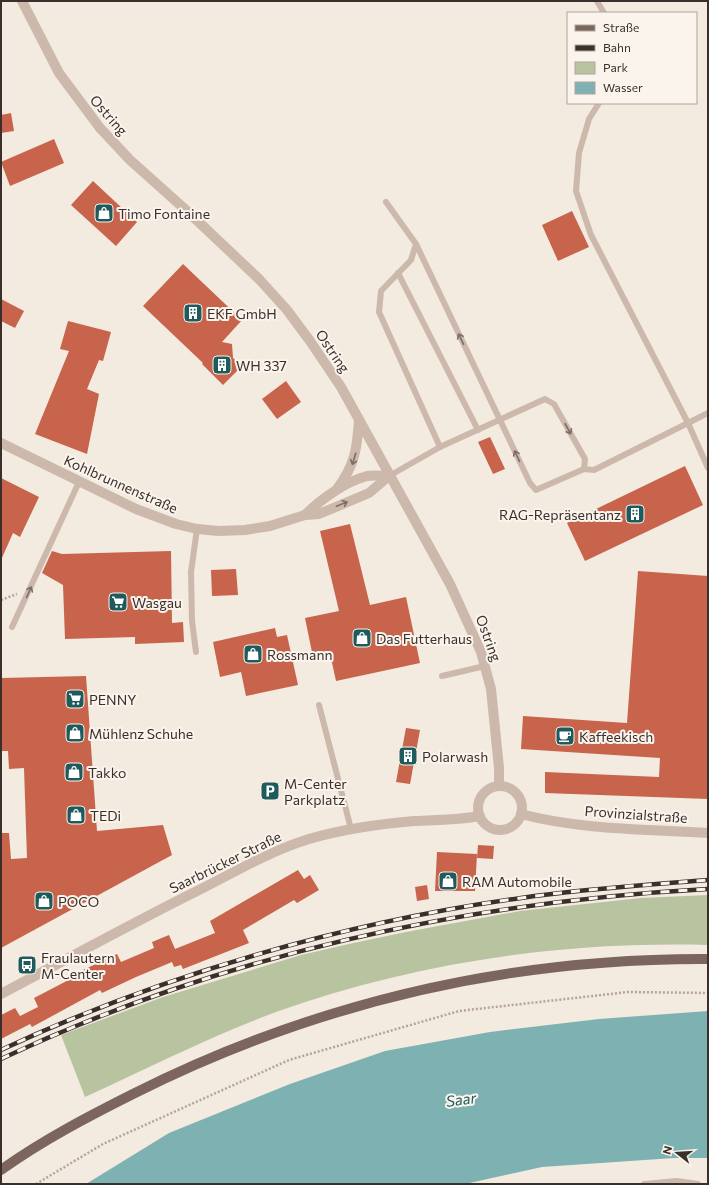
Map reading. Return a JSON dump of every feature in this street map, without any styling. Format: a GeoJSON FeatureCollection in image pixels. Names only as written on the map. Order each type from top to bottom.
{"type":"FeatureCollection","features":[{"type":"Feature","properties":{"kind":"main road"},"geometry":{"type":"LineString","coordinates":[[1,1170],[52,1137],[98,1112],[202,1061],[287,1028],[416,991],[452,983],[536,969],[616,960],[708,959]]}},
{"type":"Feature","properties":{"kind":"street","name":"Ostring"},"geometry":{"type":"LineString","coordinates":[[22,1],[59,73],[100,128],[130,160],[234,254],[287,310],[341,387],[450,584],[478,645],[491,689],[499,768],[499,786]]}},
{"type":"Feature","properties":{"kind":"street","name":"Kohlbrunnenstraße"},"geometry":{"type":"LineString","coordinates":[[333,494],[346,476],[354,460],[358,444],[359,420]]}},
{"type":"Feature","properties":{"kind":"street","name":"Kohlbrunnenstraße"},"geometry":{"type":"LineString","coordinates":[[1,443],[79,482],[158,518],[197,529],[219,531],[245,530],[270,526],[305,515],[319,514],[369,493],[389,476]]}},
{"type":"Feature","properties":{"kind":"street","name":"Kohlbrunnenstraße"},"geometry":{"type":"LineString","coordinates":[[305,515],[315,505],[357,480],[368,476],[389,476]]}},
{"type":"Feature","properties":{"kind":"street"},"geometry":{"type":"LineString","coordinates":[[499,786],[512,790],[517,794],[520,800],[521,814],[513,825],[500,830],[488,826],[480,816],[479,803],[486,791],[499,786]]}},
{"type":"Feature","properties":{"kind":"street","name":"Provinzialstraße"},"geometry":{"type":"LineString","coordinates":[[521,814],[562,822],[708,833]]}},
{"type":"Feature","properties":{"kind":"street","name":"Saarbrücker Straße"},"geometry":{"type":"LineString","coordinates":[[1,994],[158,910],[246,866],[308,839],[351,829],[414,821],[461,820],[480,816]]}},
{"type":"Feature","properties":{"kind":"lane"},"geometry":{"type":"LineString","coordinates":[[597,1],[603,12]]}},
{"type":"Feature","properties":{"kind":"lane"},"geometry":{"type":"LineString","coordinates":[[597,104],[589,119],[579,153],[576,191],[591,235],[688,424],[708,468]]}},
{"type":"Feature","properties":{"kind":"lane"},"geometry":{"type":"LineString","coordinates":[[386,202],[416,244],[530,483],[536,490],[584,469],[594,470],[708,413]]}},
{"type":"Feature","properties":{"kind":"lane"},"geometry":{"type":"LineString","coordinates":[[416,244],[411,260],[381,291],[379,312],[440,447]]}},
{"type":"Feature","properties":{"kind":"lane"},"geometry":{"type":"LineString","coordinates":[[398,273],[478,430]]}},
{"type":"Feature","properties":{"kind":"lane"},"geometry":{"type":"LineString","coordinates":[[389,476],[440,447],[545,399],[554,404],[566,424],[585,459],[584,469]]}},
{"type":"Feature","properties":{"kind":"lane"},"geometry":{"type":"LineString","coordinates":[[12,627],[79,482]]}},
{"type":"Feature","properties":{"kind":"lane"},"geometry":{"type":"LineString","coordinates":[[196,652],[192,621],[191,572],[197,529]]}},
{"type":"Feature","properties":{"kind":"lane"},"geometry":{"type":"LineString","coordinates":[[442,676],[485,666]]}},
{"type":"Feature","properties":{"kind":"lane"},"geometry":{"type":"LineString","coordinates":[[319,705],[351,829]]}},
{"type":"Feature","properties":{"kind":"lane"},"geometry":{"type":"LineString","coordinates":[[644,1184],[677,1181],[698,1184]]}},
{"type":"Feature","properties":{"kind":"path"},"geometry":{"type":"LineString","coordinates":[[36,1184],[102,1144],[289,1060],[459,1011],[628,992],[708,993]]}},
{"type":"Feature","properties":{"kind":"green space"},"geometry":{"type":"Polygon","coordinates":[[[708,895],[708,945],[598,947],[543,952],[435,968],[381,980],[328,995],[252,1021],[85,1097],[61,1035],[163,997],[301,955],[349,944],[520,911],[641,898],[708,895]]]}},
{"type":"Feature","properties":{"kind":"water","name":"Saar"},"geometry":{"type":"Polygon","coordinates":[[[708,1011],[708,1158],[674,1158],[542,1167],[465,1184],[86,1184],[169,1133],[290,1084],[385,1051],[490,1032],[599,1019],[708,1011]]]}},
{"type":"Feature","properties":{"kind":"building"},"geometry":{"type":"Polygon","coordinates":[[[11,113],[14,131],[1,133],[1,115],[11,113]]]}},
{"type":"Feature","properties":{"kind":"building"},"geometry":{"type":"Polygon","coordinates":[[[54,139],[64,163],[10,186],[1,162],[54,139]]]}},
{"type":"Feature","properties":{"kind":"building","name":"Timo Fontaine"},"geometry":{"type":"Polygon","coordinates":[[[93,181],[137,222],[116,246],[71,205],[93,181]]]}},
{"type":"Feature","properties":{"kind":"building"},"geometry":{"type":"Polygon","coordinates":[[[572,211],[589,247],[558,261],[542,225],[572,211]]]}},
{"type":"Feature","properties":{"kind":"building","name":"EKF GmbH"},"geometry":{"type":"Polygon","coordinates":[[[183,264],[242,320],[222,342],[232,344],[233,358],[242,366],[223,385],[202,364],[203,363],[143,306],[183,264]]]}},
{"type":"Feature","properties":{"kind":"building"},"geometry":{"type":"Polygon","coordinates":[[[1,299],[24,311],[15,328],[1,321],[1,299]]]}},
{"type":"Feature","properties":{"kind":"building"},"geometry":{"type":"Polygon","coordinates":[[[68,321],[111,332],[103,361],[99,360],[87,389],[99,394],[87,454],[35,434],[69,351],[60,349],[68,321]]]}},
{"type":"Feature","properties":{"kind":"building"},"geometry":{"type":"Polygon","coordinates":[[[286,381],[301,402],[277,419],[262,399],[286,381]]]}},
{"type":"Feature","properties":{"kind":"building"},"geometry":{"type":"Polygon","coordinates":[[[490,437],[505,469],[493,474],[478,442],[490,437]]]}},
{"type":"Feature","properties":{"kind":"building","name":"RAG-Repräsentanz"},"geometry":{"type":"Polygon","coordinates":[[[685,466],[703,505],[585,561],[567,523],[685,466]]]}},
{"type":"Feature","properties":{"kind":"building"},"geometry":{"type":"Polygon","coordinates":[[[1,478],[39,497],[20,537],[13,533],[1,560],[1,478]]]}},
{"type":"Feature","properties":{"kind":"building","name":"Das Futterhaus"},"geometry":{"type":"Polygon","coordinates":[[[350,524],[370,605],[406,597],[420,663],[336,681],[331,658],[314,662],[305,618],[339,611],[320,531],[350,524]]]}},
{"type":"Feature","properties":{"kind":"building","name":"Wasgau"},"geometry":{"type":"Polygon","coordinates":[[[52,551],[62,554],[171,551],[172,623],[183,622],[184,642],[135,644],[135,637],[65,639],[63,585],[42,573],[52,551]]]}},
{"type":"Feature","properties":{"kind":"building"},"geometry":{"type":"Polygon","coordinates":[[[236,569],[238,595],[212,596],[211,570],[236,569]]]}},
{"type":"Feature","properties":{"kind":"building"},"geometry":{"type":"Polygon","coordinates":[[[638,571],[708,576],[708,799],[545,793],[545,772],[659,777],[660,758],[521,749],[523,716],[627,723],[638,571]]]}},
{"type":"Feature","properties":{"kind":"building","name":"Rossmann"},"geometry":{"type":"Polygon","coordinates":[[[275,628],[277,637],[287,635],[298,685],[246,696],[241,672],[220,677],[213,642],[275,628]]]}},
{"type":"Feature","properties":{"kind":"building"},"geometry":{"type":"Polygon","coordinates":[[[86,676],[97,831],[163,825],[172,855],[1,948],[1,833],[9,833],[11,859],[27,858],[24,768],[9,769],[8,751],[1,751],[1,678],[86,676]]]}},
{"type":"Feature","properties":{"kind":"building","name":"Polarwash"},"geometry":{"type":"Polygon","coordinates":[[[406,728],[420,730],[410,784],[396,782],[406,728]]]}},
{"type":"Feature","properties":{"kind":"building"},"geometry":{"type":"Polygon","coordinates":[[[478,845],[494,846],[493,859],[477,858],[478,845]]]}},
{"type":"Feature","properties":{"kind":"building","name":"RAM Automobile"},"geometry":{"type":"Polygon","coordinates":[[[437,852],[477,854],[475,891],[435,891],[437,852]]]}},
{"type":"Feature","properties":{"kind":"building"},"geometry":{"type":"Polygon","coordinates":[[[298,870],[304,879],[310,875],[319,890],[297,903],[294,900],[243,930],[249,943],[183,969],[181,965],[174,967],[172,962],[102,993],[100,990],[32,1027],[30,1024],[1,1039],[1,1015],[15,1008],[20,1016],[38,1007],[34,998],[84,972],[83,970],[117,954],[121,962],[154,948],[152,942],[169,935],[175,949],[215,933],[210,921],[298,870]]]}},
{"type":"Feature","properties":{"kind":"building"},"geometry":{"type":"Polygon","coordinates":[[[427,885],[429,899],[417,901],[415,887],[427,885]]]}},
{"type":"Feature","properties":{"kind":"railway"},"geometry":{"type":"LineString","coordinates":[[1,1050],[62,1023],[125,998],[190,975],[322,937],[389,921],[455,908],[521,898],[591,890],[708,880]]}},
{"type":"Feature","properties":{"kind":"railway"},"geometry":{"type":"LineString","coordinates":[[1,1059],[85,1022],[171,990],[258,963],[346,940],[436,921],[526,906],[617,896],[708,889]]}},
{"type":"Feature","properties":{"kind":"place","name":"Timo Fontaine"},"geometry":{"type":"Point","coordinates":[104,213]}},
{"type":"Feature","properties":{"kind":"place","name":"EKF GmbH"},"geometry":{"type":"Point","coordinates":[193,313]}},
{"type":"Feature","properties":{"kind":"place","name":"WH 337"},"geometry":{"type":"Point","coordinates":[222,365]}},
{"type":"Feature","properties":{"kind":"place","name":"RAG-Repräsentanz"},"geometry":{"type":"Point","coordinates":[635,514]}},
{"type":"Feature","properties":{"kind":"place","name":"Wasgau"},"geometry":{"type":"Point","coordinates":[118,602]}},
{"type":"Feature","properties":{"kind":"place","name":"Das Futterhaus"},"geometry":{"type":"Point","coordinates":[362,638]}},
{"type":"Feature","properties":{"kind":"place","name":"Rossmann"},"geometry":{"type":"Point","coordinates":[253,654]}},
{"type":"Feature","properties":{"kind":"place","name":"PENNY"},"geometry":{"type":"Point","coordinates":[75,699]}},
{"type":"Feature","properties":{"kind":"place","name":"Mühlenz Schuhe"},"geometry":{"type":"Point","coordinates":[75,733]}},
{"type":"Feature","properties":{"kind":"place","name":"Kaffeekisch"},"geometry":{"type":"Point","coordinates":[565,736]}},
{"type":"Feature","properties":{"kind":"place","name":"Polarwash"},"geometry":{"type":"Point","coordinates":[408,756]}},
{"type":"Feature","properties":{"kind":"place","name":"Takko"},"geometry":{"type":"Point","coordinates":[74,772]}},
{"type":"Feature","properties":{"kind":"place","name":"M-Center Parkplatz"},"geometry":{"type":"Point","coordinates":[270,791]}},
{"type":"Feature","properties":{"kind":"place","name":"TEDi"},"geometry":{"type":"Point","coordinates":[76,815]}},
{"type":"Feature","properties":{"kind":"place","name":"RAM Automobile"},"geometry":{"type":"Point","coordinates":[448,881]}},
{"type":"Feature","properties":{"kind":"place","name":"POCO"},"geometry":{"type":"Point","coordinates":[44,901]}},
{"type":"Feature","properties":{"kind":"place","name":"Fraulautern M-Center"},"geometry":{"type":"Point","coordinates":[27,965]}}]}
